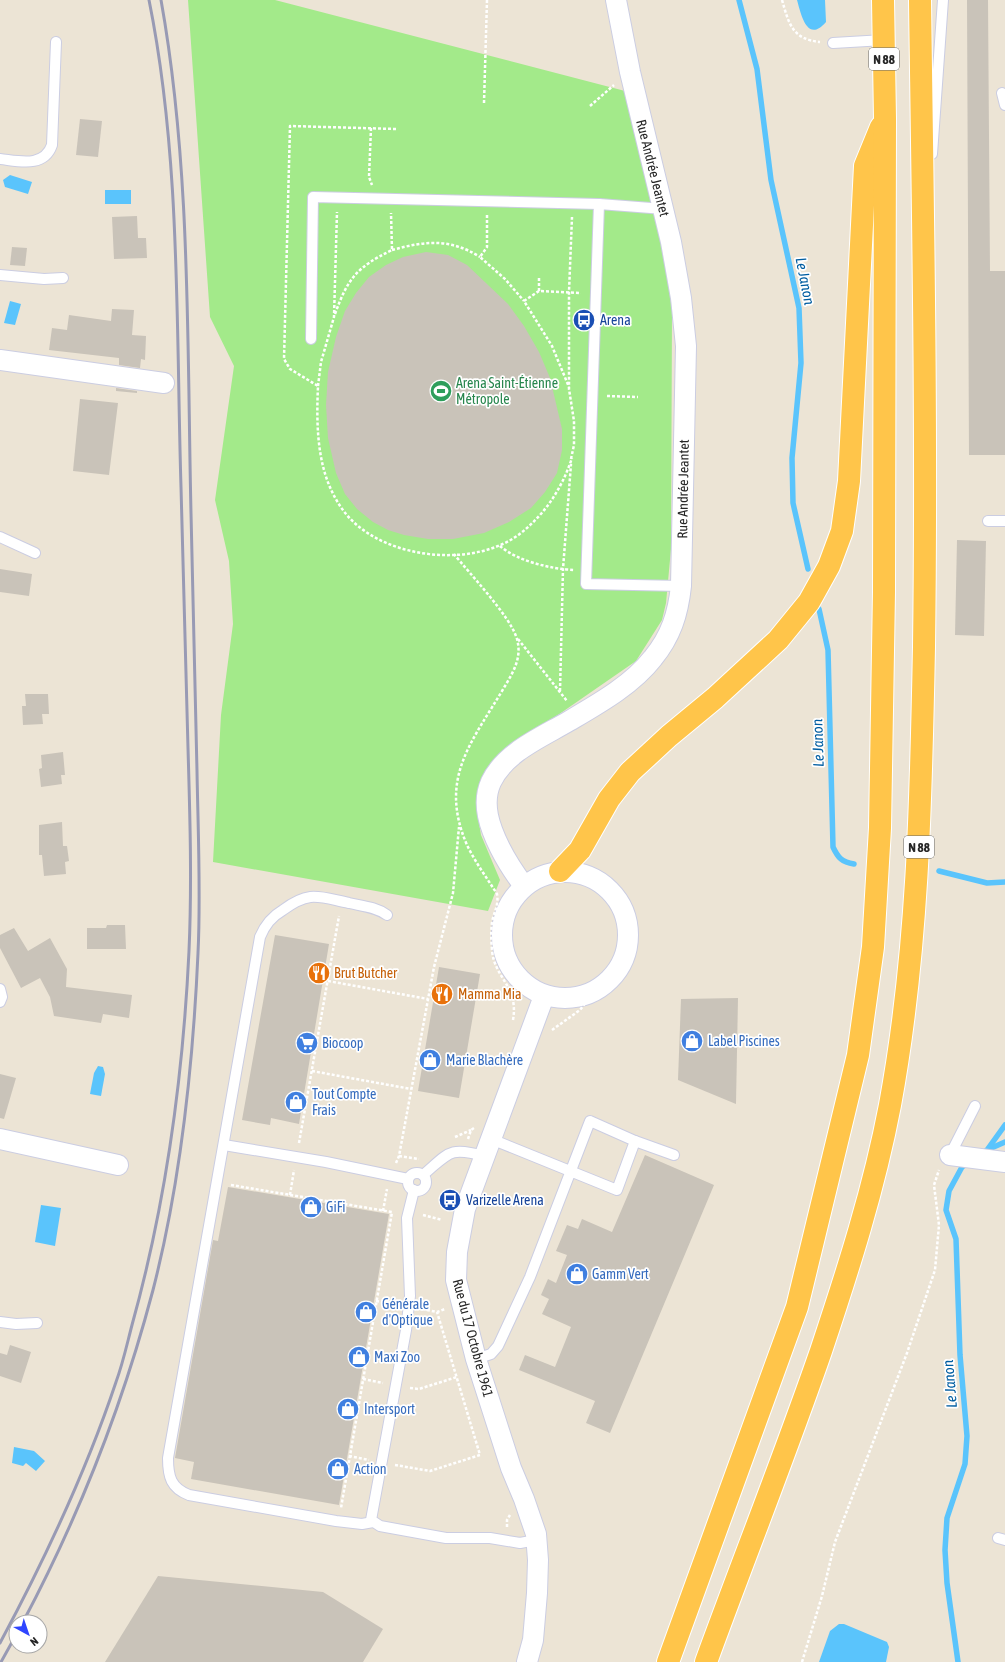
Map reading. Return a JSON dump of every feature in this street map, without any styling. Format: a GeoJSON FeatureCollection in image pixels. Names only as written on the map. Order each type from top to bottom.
{"type":"FeatureCollection","features":[{"type":"Feature","properties":{"kind":"highway","name":"N 88"},"geometry":{"type":"LineString","coordinates":[[668,1662],[797,1307],[858,1055],[873,947],[880,828],[884,600],[885,119],[883,0]]}},
{"type":"Feature","properties":{"kind":"highway","name":"N 88"},"geometry":{"type":"LineString","coordinates":[[706,1662],[796,1424],[853,1252],[873,1182],[889,1109],[900,1043],[914,922],[921,794],[925,579],[924,300],[920,0]]}},
{"type":"Feature","properties":{"kind":"highway"},"geometry":{"type":"LineString","coordinates":[[560,871],[580,850],[609,799],[630,772],[669,736],[715,698],[778,640],[809,602],[829,566],[842,531],[849,482],[865,166],[885,119]]}},
{"type":"Feature","properties":{"kind":"street","name":"Rue Andrée Jeantet"},"geometry":{"type":"LineString","coordinates":[[524,886],[507,860],[488,820],[487,799],[491,782],[500,768],[523,747],[578,716],[632,679],[653,659],[669,635],[678,610],[681,586],[686,346],[682,298],[664,209],[630,72],[616,0]]}},
{"type":"Feature","properties":{"kind":"street"},"geometry":{"type":"LineString","coordinates":[[0,360],[164,383]]}},
{"type":"Feature","properties":{"kind":"street"},"geometry":{"type":"LineString","coordinates":[[560,871],[574,871],[588,876],[605,885],[618,900],[626,917],[629,936],[622,963],[616,973],[603,986],[586,995],[566,999],[544,996],[528,987],[513,971],[504,952],[502,931],[507,910],[524,886],[533,880],[560,871]]}},
{"type":"Feature","properties":{"kind":"street","name":"Rue du 17 Octobre 1961"},"geometry":{"type":"LineString","coordinates":[[527,1662],[533,1640],[537,1592],[538,1560],[536,1540],[524,1499],[511,1468],[476,1359],[456,1280],[457,1252],[465,1209],[544,996]]}},
{"type":"Feature","properties":{"kind":"street"},"geometry":{"type":"LineString","coordinates":[[0,1139],[118,1165]]}},
{"type":"Feature","properties":{"kind":"street"},"geometry":{"type":"LineString","coordinates":[[956,1156],[1000,1162]]}},
{"type":"Feature","properties":{"kind":"lane"},"geometry":{"type":"LineString","coordinates":[[924,300],[943,0]]}},
{"type":"Feature","properties":{"kind":"lane"},"geometry":{"type":"LineString","coordinates":[[833,43],[884,40]]}},
{"type":"Feature","properties":{"kind":"lane"},"geometry":{"type":"LineString","coordinates":[[0,159],[36,161],[49,152],[52,145],[56,42]]}},
{"type":"Feature","properties":{"kind":"lane"},"geometry":{"type":"LineString","coordinates":[[1002,93],[1005,104]]}},
{"type":"Feature","properties":{"kind":"lane"},"geometry":{"type":"LineString","coordinates":[[311,339],[313,197],[572,202],[664,209]]}},
{"type":"Feature","properties":{"kind":"lane"},"geometry":{"type":"LineString","coordinates":[[598,204],[586,584],[681,586]]}},
{"type":"Feature","properties":{"kind":"lane"},"geometry":{"type":"LineString","coordinates":[[0,275],[44,279],[62,278]]}},
{"type":"Feature","properties":{"kind":"lane"},"geometry":{"type":"LineString","coordinates":[[988,521],[1005,521]]}},
{"type":"Feature","properties":{"kind":"lane"},"geometry":{"type":"LineString","coordinates":[[0,537],[35,553]]}},
{"type":"Feature","properties":{"kind":"lane"},"geometry":{"type":"LineString","coordinates":[[372,1519],[362,1524],[336,1521],[190,1495],[175,1487],[169,1477],[168,1458],[260,937],[264,926],[274,916],[296,900],[304,897],[314,897],[375,908],[387,915]]}},
{"type":"Feature","properties":{"kind":"lane"},"geometry":{"type":"LineString","coordinates":[[0,989],[2,997],[0,1002]]}},
{"type":"Feature","properties":{"kind":"lane"},"geometry":{"type":"LineString","coordinates":[[956,1156],[975,1106]]}},
{"type":"Feature","properties":{"kind":"lane"},"geometry":{"type":"LineString","coordinates":[[476,1359],[491,1354],[498,1346],[530,1277],[590,1121],[635,1141],[674,1155]]}},
{"type":"Feature","properties":{"kind":"lane"},"geometry":{"type":"LineString","coordinates":[[422,1175],[446,1156],[456,1151],[487,1148],[571,1172],[617,1190],[635,1141]]}},
{"type":"Feature","properties":{"kind":"lane"},"geometry":{"type":"LineString","coordinates":[[224,1145],[296,1157],[368,1171],[390,1177],[408,1179]]}},
{"type":"Feature","properties":{"kind":"lane"},"geometry":{"type":"LineString","coordinates":[[414,1173],[422,1175],[426,1180],[425,1186],[420,1190],[414,1190],[410,1187],[408,1179],[414,1173]]}},
{"type":"Feature","properties":{"kind":"lane"},"geometry":{"type":"LineString","coordinates":[[372,1519],[409,1306],[407,1218],[414,1190]]}},
{"type":"Feature","properties":{"kind":"lane"},"geometry":{"type":"LineString","coordinates":[[0,1322],[16,1324],[37,1323]]}},
{"type":"Feature","properties":{"kind":"lane"},"geometry":{"type":"LineString","coordinates":[[372,1519],[380,1526],[446,1538],[490,1538],[520,1543],[536,1540]]}},
{"type":"Feature","properties":{"kind":"path"},"geometry":{"type":"LineString","coordinates":[[484,103],[487,0]]}},
{"type":"Feature","properties":{"kind":"path"},"geometry":{"type":"LineString","coordinates":[[782,0],[789,25],[795,32],[804,38],[833,43]]}},
{"type":"Feature","properties":{"kind":"path"},"geometry":{"type":"LineString","coordinates":[[590,106],[630,72]]}},
{"type":"Feature","properties":{"kind":"path"},"geometry":{"type":"LineString","coordinates":[[318,386],[290,369],[284,359],[290,126],[396,129]]}},
{"type":"Feature","properties":{"kind":"path"},"geometry":{"type":"LineString","coordinates":[[371,128],[369,177],[370,182],[375,187]]}},
{"type":"Feature","properties":{"kind":"path"},"geometry":{"type":"LineString","coordinates":[[334,317],[338,197]]}},
{"type":"Feature","properties":{"kind":"path"},"geometry":{"type":"LineString","coordinates":[[392,250],[391,210],[395,199]]}},
{"type":"Feature","properties":{"kind":"path"},"geometry":{"type":"LineString","coordinates":[[480,257],[487,247],[487,212],[491,201]]}},
{"type":"Feature","properties":{"kind":"path"},"geometry":{"type":"LineString","coordinates":[[560,691],[563,569],[574,445],[574,422],[569,389],[569,292],[572,202]]}},
{"type":"Feature","properties":{"kind":"path"},"geometry":{"type":"LineString","coordinates":[[569,389],[552,346],[524,301],[505,279],[480,257],[460,246],[438,243],[412,245],[392,250],[370,261],[352,276],[334,317],[321,362],[318,386],[317,422],[320,455],[326,477],[346,514],[371,536],[407,551],[431,555],[479,551],[500,546],[521,533],[542,514],[565,477],[572,458]]}},
{"type":"Feature","properties":{"kind":"path"},"geometry":{"type":"LineString","coordinates":[[539,278],[539,291]]}},
{"type":"Feature","properties":{"kind":"path"},"geometry":{"type":"LineString","coordinates":[[524,301],[539,291],[595,295]]}},
{"type":"Feature","properties":{"kind":"path"},"geometry":{"type":"LineString","coordinates":[[500,546],[516,558],[563,569],[586,570]]}},
{"type":"Feature","properties":{"kind":"path"},"geometry":{"type":"LineString","coordinates":[[517,637],[578,716]]}},
{"type":"Feature","properties":{"kind":"path"},"geometry":{"type":"LineString","coordinates":[[383,1211],[392,1166],[398,1160],[434,967],[453,893],[460,825]]}},
{"type":"Feature","properties":{"kind":"path"},"geometry":{"type":"LineString","coordinates":[[290,1195],[342,902]]}},
{"type":"Feature","properties":{"kind":"path"},"geometry":{"type":"LineString","coordinates":[[328,981],[428,999]]}},
{"type":"Feature","properties":{"kind":"path"},"geometry":{"type":"LineString","coordinates":[[312,1071],[412,1089]]}},
{"type":"Feature","properties":{"kind":"path"},"geometry":{"type":"LineString","coordinates":[[802,1662],[822,1596],[834,1542],[907,1354],[935,1270],[939,1226],[934,1185],[937,1173],[956,1156]]}},
{"type":"Feature","properties":{"kind":"path"},"geometry":{"type":"LineString","coordinates":[[228,1185],[392,1212],[341,1508],[344,1511],[372,1519]]}},
{"type":"Feature","properties":{"kind":"path"},"geometry":{"type":"LineString","coordinates":[[350,1456],[430,1471],[480,1454],[437,1312]]}},
{"type":"Feature","properties":{"kind":"path"},"geometry":{"type":"LineString","coordinates":[[363,1379],[419,1389],[463,1375]]}},
{"type":"Feature","properties":{"kind":"green space"},"geometry":{"type":"Polygon","coordinates":[[[188,0],[275,0],[625,91],[658,216],[672,310],[671,549],[666,603],[662,620],[636,661],[516,744],[480,789],[477,811],[481,835],[500,880],[488,911],[213,862],[221,715],[233,624],[229,561],[215,500],[234,366],[210,317],[188,0]]]}},
{"type":"Feature","properties":{"kind":"water"},"geometry":{"type":"Polygon","coordinates":[[[797,0],[825,0],[826,22],[814,30],[810,28],[803,19],[797,0]]]}},
{"type":"Feature","properties":{"kind":"water"},"geometry":{"type":"Polygon","coordinates":[[[10,175],[32,182],[28,194],[5,187],[3,180],[10,175]]]}},
{"type":"Feature","properties":{"kind":"water"},"geometry":{"type":"Polygon","coordinates":[[[105,190],[131,190],[131,204],[105,204],[105,190]]]}},
{"type":"Feature","properties":{"kind":"water"},"geometry":{"type":"Polygon","coordinates":[[[10,301],[21,304],[15,325],[4,323],[10,301]]]}},
{"type":"Feature","properties":{"kind":"water"},"geometry":{"type":"Polygon","coordinates":[[[98,1066],[103,1067],[105,1074],[101,1096],[90,1094],[94,1073],[98,1066]]]}},
{"type":"Feature","properties":{"kind":"water"},"geometry":{"type":"Polygon","coordinates":[[[41,1205],[61,1208],[55,1246],[35,1242],[41,1205]]]}},
{"type":"Feature","properties":{"kind":"water"},"geometry":{"type":"Polygon","coordinates":[[[14,1447],[34,1451],[45,1461],[36,1471],[26,1463],[23,1466],[12,1463],[14,1447]]]}},
{"type":"Feature","properties":{"kind":"water"},"geometry":{"type":"Polygon","coordinates":[[[839,1624],[844,1624],[887,1642],[889,1647],[886,1662],[819,1662],[830,1631],[839,1624]]]}},
{"type":"Feature","properties":{"kind":"building"},"geometry":{"type":"Polygon","coordinates":[[[967,0],[988,0],[990,271],[1005,271],[1005,455],[969,455],[967,0]]]}},
{"type":"Feature","properties":{"kind":"building"},"geometry":{"type":"Polygon","coordinates":[[[80,119],[102,121],[98,157],[76,155],[80,119]]]}},
{"type":"Feature","properties":{"kind":"building"},"geometry":{"type":"Polygon","coordinates":[[[137,216],[138,238],[146,238],[147,258],[114,259],[112,217],[137,216]]]}},
{"type":"Feature","properties":{"kind":"building"},"geometry":{"type":"Polygon","coordinates":[[[12,247],[27,248],[25,266],[10,265],[12,247]]]}},
{"type":"Feature","properties":{"kind":"building","name":"Arena Saint-Étienne Métropole"},"geometry":{"type":"Polygon","coordinates":[[[426,252],[448,255],[467,265],[508,304],[524,326],[539,352],[550,378],[562,429],[562,450],[557,473],[545,492],[531,508],[509,522],[484,533],[453,539],[428,539],[404,535],[388,530],[373,522],[357,509],[345,494],[336,473],[328,438],[326,405],[328,372],[336,337],[345,311],[356,293],[369,277],[386,265],[403,257],[426,252]]]}},
{"type":"Feature","properties":{"kind":"building"},"geometry":{"type":"Polygon","coordinates":[[[112,309],[134,310],[132,335],[146,336],[145,360],[141,359],[140,368],[119,365],[119,358],[49,350],[52,328],[67,330],[69,315],[111,321],[112,309]]]}},
{"type":"Feature","properties":{"kind":"building"},"geometry":{"type":"Polygon","coordinates":[[[116,388],[137,391],[137,393],[116,391],[116,388]]]}},
{"type":"Feature","properties":{"kind":"building"},"geometry":{"type":"Polygon","coordinates":[[[80,399],[118,403],[109,475],[73,471],[80,399]]]}},
{"type":"Feature","properties":{"kind":"building"},"geometry":{"type":"Polygon","coordinates":[[[957,540],[986,541],[984,636],[955,635],[957,540]]]}},
{"type":"Feature","properties":{"kind":"building"},"geometry":{"type":"Polygon","coordinates":[[[0,569],[32,574],[29,596],[0,592],[0,569]]]}},
{"type":"Feature","properties":{"kind":"building"},"geometry":{"type":"Polygon","coordinates":[[[25,694],[48,694],[49,714],[42,714],[43,724],[23,725],[22,706],[26,706],[25,694]]]}},
{"type":"Feature","properties":{"kind":"building"},"geometry":{"type":"Polygon","coordinates":[[[63,752],[65,775],[61,775],[62,784],[41,787],[39,769],[42,768],[41,755],[63,752]]]}},
{"type":"Feature","properties":{"kind":"building"},"geometry":{"type":"Polygon","coordinates":[[[62,822],[63,846],[67,846],[69,861],[65,862],[66,874],[44,876],[42,855],[39,855],[39,825],[62,822]]]}},
{"type":"Feature","properties":{"kind":"building"},"geometry":{"type":"Polygon","coordinates":[[[107,925],[125,925],[126,949],[87,949],[87,928],[106,928],[107,925]]]}},
{"type":"Feature","properties":{"kind":"building"},"geometry":{"type":"Polygon","coordinates":[[[14,928],[28,951],[50,938],[67,969],[66,987],[132,995],[129,1018],[103,1014],[101,1023],[54,1016],[50,997],[40,978],[21,988],[0,948],[0,935],[14,928]]]}},
{"type":"Feature","properties":{"kind":"building"},"geometry":{"type":"Polygon","coordinates":[[[275,935],[329,944],[299,1124],[271,1118],[270,1125],[242,1120],[275,935]]]}},
{"type":"Feature","properties":{"kind":"building"},"geometry":{"type":"Polygon","coordinates":[[[439,967],[480,974],[459,1098],[418,1091],[439,967]]]}},
{"type":"Feature","properties":{"kind":"building"},"geometry":{"type":"Polygon","coordinates":[[[738,998],[736,1104],[678,1080],[681,999],[738,998]]]}},
{"type":"Feature","properties":{"kind":"building"},"geometry":{"type":"Polygon","coordinates":[[[0,1074],[16,1078],[4,1119],[0,1118],[0,1074]]]}},
{"type":"Feature","properties":{"kind":"building"},"geometry":{"type":"Polygon","coordinates":[[[645,1155],[714,1185],[610,1433],[586,1423],[595,1401],[519,1370],[525,1355],[555,1367],[571,1327],[542,1314],[549,1299],[541,1295],[548,1279],[556,1283],[567,1255],[556,1251],[567,1225],[578,1229],[582,1219],[612,1232],[645,1155]]]}},
{"type":"Feature","properties":{"kind":"building"},"geometry":{"type":"Polygon","coordinates":[[[228,1187],[389,1214],[339,1505],[191,1479],[194,1462],[175,1458],[213,1240],[218,1241],[228,1187]]]}},
{"type":"Feature","properties":{"kind":"building"},"geometry":{"type":"Polygon","coordinates":[[[10,1345],[31,1352],[21,1383],[0,1376],[0,1353],[7,1355],[10,1345]]]}},
{"type":"Feature","properties":{"kind":"building"},"geometry":{"type":"Polygon","coordinates":[[[158,1576],[323,1592],[383,1629],[363,1662],[105,1662],[158,1576]]]}},
{"type":"Feature","properties":{"kind":"waterway","name":"Le Janon"},"geometry":{"type":"LineString","coordinates":[[739,0],[757,69],[771,180],[799,308],[801,363],[792,458],[793,503],[808,569]]}},
{"type":"Feature","properties":{"kind":"waterway","name":"Le Janon"},"geometry":{"type":"LineString","coordinates":[[819,609],[828,650],[833,847],[841,859],[854,864]]}},
{"type":"Feature","properties":{"kind":"waterway","name":"Le Janon"},"geometry":{"type":"LineString","coordinates":[[939,871],[987,883],[1005,882]]}},
{"type":"Feature","properties":{"kind":"waterway","name":"Le Janon"},"geometry":{"type":"LineString","coordinates":[[981,1154],[987,1150],[1005,1125]]}},
{"type":"Feature","properties":{"kind":"waterway"},"geometry":{"type":"LineString","coordinates":[[989,1149],[1005,1142]]}},
{"type":"Feature","properties":{"kind":"waterway","name":"Le Janon"},"geometry":{"type":"LineString","coordinates":[[958,1662],[947,1583],[945,1550],[947,1518],[965,1464],[967,1436],[960,1355],[956,1239],[946,1210],[949,1191],[962,1167],[968,1163]]}},
{"type":"Feature","properties":{"kind":"railway"},"geometry":{"type":"LineString","coordinates":[[0,1643],[64,1515],[92,1449],[121,1368],[144,1279],[163,1186],[171,1140],[182,1045],[189,951],[190,850],[177,304],[172,181],[167,120],[149,0]]}},
{"type":"Feature","properties":{"kind":"railway"},"geometry":{"type":"LineString","coordinates":[[27,1614],[62,1542],[97,1460],[128,1375],[141,1333],[163,1249],[171,1207],[184,1123],[193,1038],[199,930],[199,885],[188,320],[183,191],[178,127],[171,63],[161,0]]}},
{"type":"Feature","properties":{"kind":"railway"},"geometry":{"type":"LineString","coordinates":[[1,1662],[8,1649]]}},
{"type":"Feature","properties":{"kind":"place","name":"Arena"},"geometry":{"type":"Point","coordinates":[584,320]}},
{"type":"Feature","properties":{"kind":"place","name":"Arena Saint-Étienne Métropole"},"geometry":{"type":"Point","coordinates":[441,391]}},
{"type":"Feature","properties":{"kind":"place","name":"Brut Butcher"},"geometry":{"type":"Point","coordinates":[319,973]}},
{"type":"Feature","properties":{"kind":"place","name":"Mamma Mia"},"geometry":{"type":"Point","coordinates":[442,994]}},
{"type":"Feature","properties":{"kind":"place","name":"Label Piscines"},"geometry":{"type":"Point","coordinates":[692,1041]}},
{"type":"Feature","properties":{"kind":"place","name":"Biocoop"},"geometry":{"type":"Point","coordinates":[307,1043]}},
{"type":"Feature","properties":{"kind":"place","name":"Marie Blachère"},"geometry":{"type":"Point","coordinates":[430,1060]}},
{"type":"Feature","properties":{"kind":"place","name":"Tout Compte Frais"},"geometry":{"type":"Point","coordinates":[296,1102]}},
{"type":"Feature","properties":{"kind":"place","name":"Varizelle Arena"},"geometry":{"type":"Point","coordinates":[450,1200]}},
{"type":"Feature","properties":{"kind":"place","name":"GiFi"},"geometry":{"type":"Point","coordinates":[311,1207]}},
{"type":"Feature","properties":{"kind":"place","name":"Gamm Vert"},"geometry":{"type":"Point","coordinates":[577,1274]}},
{"type":"Feature","properties":{"kind":"place","name":"Générale d'Optique"},"geometry":{"type":"Point","coordinates":[366,1312]}},
{"type":"Feature","properties":{"kind":"place","name":"Maxi Zoo"},"geometry":{"type":"Point","coordinates":[359,1357]}},
{"type":"Feature","properties":{"kind":"place","name":"Intersport"},"geometry":{"type":"Point","coordinates":[348,1409]}},
{"type":"Feature","properties":{"kind":"place","name":"Action"},"geometry":{"type":"Point","coordinates":[338,1469]}}]}
